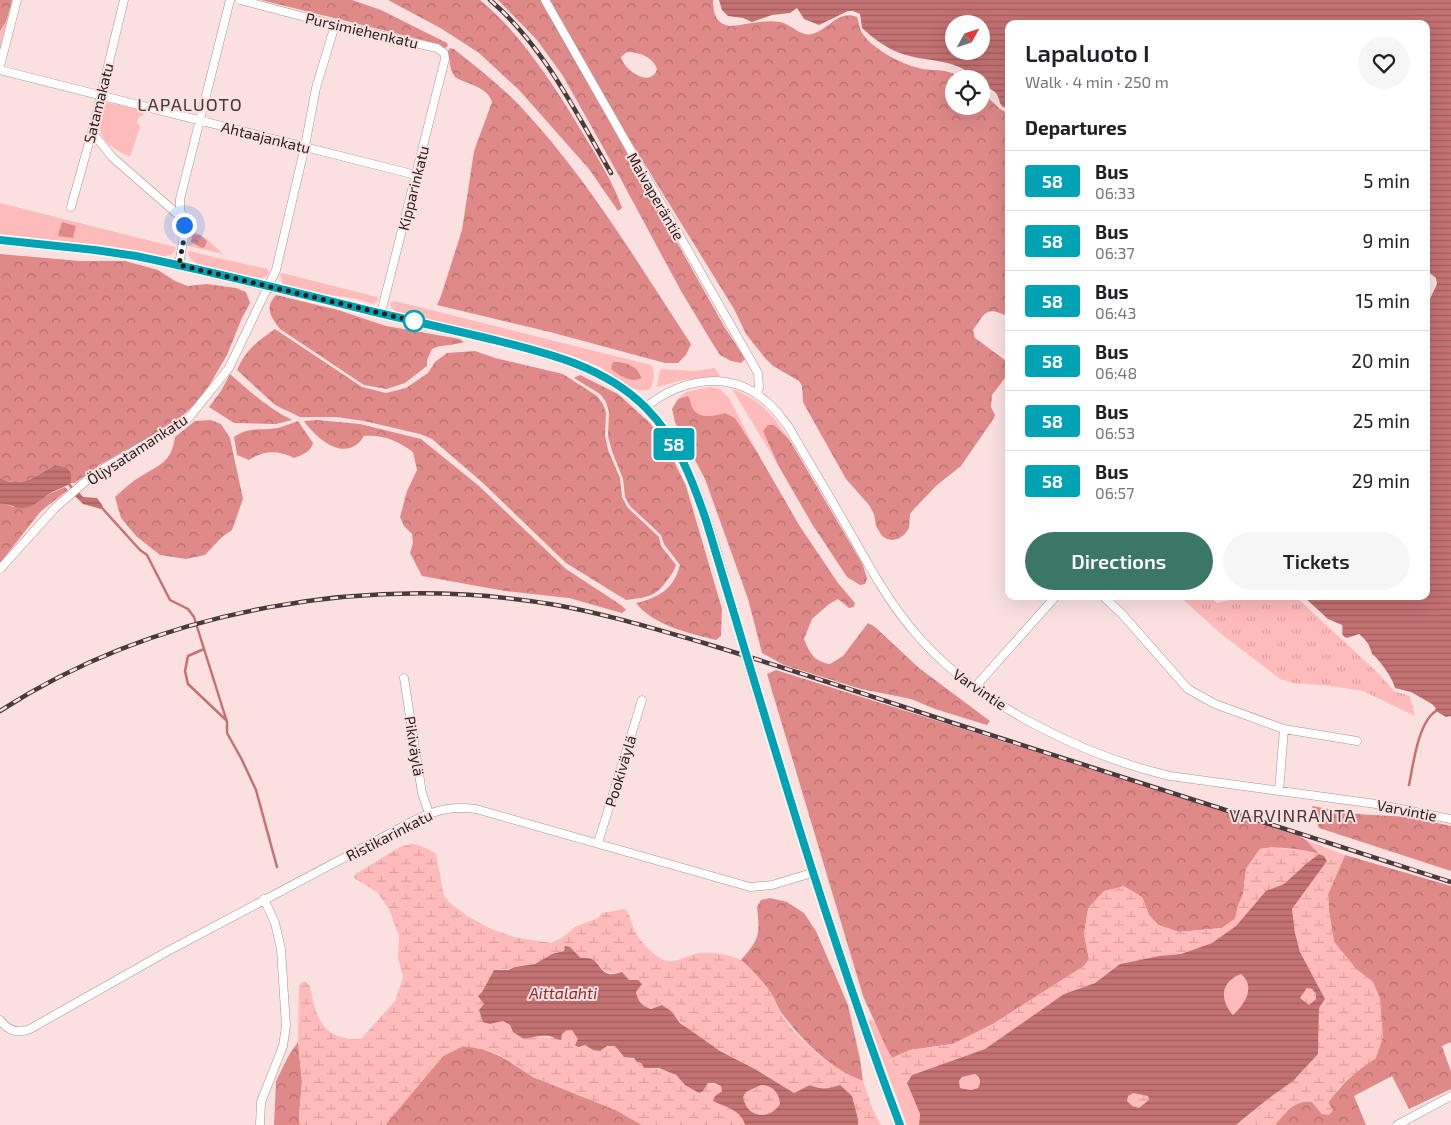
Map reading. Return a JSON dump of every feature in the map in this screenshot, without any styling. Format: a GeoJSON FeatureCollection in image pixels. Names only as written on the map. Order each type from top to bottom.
{"type":"FeatureCollection","features":[{"type":"Feature","properties":{"kind":"street"},"geometry":{"type":"LineString","coordinates":[[0,66],[17,0]]}},
{"type":"Feature","properties":{"kind":"street","name":"Satamakatu"},"geometry":{"type":"LineString","coordinates":[[71,207],[92,132],[124,0]]}},
{"type":"Feature","properties":{"kind":"street"},"geometry":{"type":"LineString","coordinates":[[179,265],[185,229],[180,209],[180,199],[230,0]]}},
{"type":"Feature","properties":{"kind":"street","name":"Pursimiehenkatu"},"geometry":{"type":"LineString","coordinates":[[240,0],[335,25],[437,48],[444,53],[444,63]]}},
{"type":"Feature","properties":{"kind":"street","name":"Maivaperäntie"},"geometry":{"type":"LineString","coordinates":[[545,0],[758,373],[759,388],[756,393]]}},
{"type":"Feature","properties":{"kind":"street","name":"Öljysatamankatu"},"geometry":{"type":"LineString","coordinates":[[0,569],[56,508],[94,474],[187,420],[229,368],[269,286],[280,255],[316,88],[335,25]]}},
{"type":"Feature","properties":{"kind":"street","name":"Kipparinkatu"},"geometry":{"type":"LineString","coordinates":[[381,313],[444,63]]}},
{"type":"Feature","properties":{"kind":"street","name":"Ahtaajankatu"},"geometry":{"type":"LineString","coordinates":[[0,70],[416,175]]}},
{"type":"Feature","properties":{"kind":"street"},"geometry":{"type":"LineString","coordinates":[[92,132],[112,157],[183,219]]}},
{"type":"Feature","properties":{"kind":"street"},"geometry":{"type":"LineString","coordinates":[[0,240],[95,250],[179,265],[507,344],[577,364],[615,384],[646,408],[668,434],[694,486],[706,520],[812,873],[843,967],[900,1125]]}},
{"type":"Feature","properties":{"kind":"street","name":"Varvintie"},"geometry":{"type":"LineString","coordinates":[[646,408],[666,392],[684,385],[706,381],[733,384],[756,393],[769,403],[788,426],[880,585],[906,622],[929,649],[946,666],[974,688],[1055,734],[1124,764],[1170,776],[1376,804],[1451,819]]}},
{"type":"Feature","properties":{"kind":"street"},"geometry":{"type":"LineString","coordinates":[[974,688],[1052,600]]}},
{"type":"Feature","properties":{"kind":"street"},"geometry":{"type":"LineString","coordinates":[[1107,600],[1122,614],[1188,689],[1215,704],[1284,729],[1357,741]]}},
{"type":"Feature","properties":{"kind":"street","name":"Pikiväylä"},"geometry":{"type":"LineString","coordinates":[[404,678],[422,793],[429,813]]}},
{"type":"Feature","properties":{"kind":"street","name":"Pookiväylä"},"geometry":{"type":"LineString","coordinates":[[598,843],[642,700]]}},
{"type":"Feature","properties":{"kind":"street"},"geometry":{"type":"LineString","coordinates":[[1279,791],[1284,729]]}},
{"type":"Feature","properties":{"kind":"street","name":"Ristikarinkatu"},"geometry":{"type":"LineString","coordinates":[[0,1020],[12,1031],[18,1032],[30,1029],[264,900],[429,813],[455,807],[476,809],[750,886],[772,885],[812,873]]}},
{"type":"Feature","properties":{"kind":"street"},"geometry":{"type":"LineString","coordinates":[[260,1125],[261,1102],[283,1046],[286,1026],[281,950],[275,923],[264,900]]}},
{"type":"Feature","properties":{"kind":"street"},"geometry":{"type":"LineString","coordinates":[[1397,1125],[1451,1096]]}},
{"type":"Feature","properties":{"kind":"green space"},"geometry":{"type":"Polygon","coordinates":[[[0,0],[12,0],[6,22],[0,31],[0,0]]]}},
{"type":"Feature","properties":{"kind":"green space"},"geometry":{"type":"Polygon","coordinates":[[[12,0],[14,0],[0,55],[0,31],[6,22],[12,0]]]}},
{"type":"Feature","properties":{"kind":"green space"},"geometry":{"type":"Polygon","coordinates":[[[261,0],[352,0],[381,10],[447,43],[448,46],[445,48],[423,40],[261,0]]]}},
{"type":"Feature","properties":{"kind":"green space"},"geometry":{"type":"Polygon","coordinates":[[[388,0],[480,0],[496,14],[527,50],[556,90],[605,171],[622,208],[618,211],[589,169],[519,90],[479,53],[442,29],[388,0]]]}},
{"type":"Feature","properties":{"kind":"green space"},"geometry":{"type":"Polygon","coordinates":[[[498,0],[541,0],[724,326],[745,359],[741,363],[731,361],[720,355],[681,291],[563,76],[537,40],[498,0]]]}},
{"type":"Feature","properties":{"kind":"green space"},"geometry":{"type":"Polygon","coordinates":[[[550,0],[713,0],[716,17],[725,25],[774,21],[784,23],[804,34],[818,32],[839,18],[851,15],[857,17],[860,29],[871,43],[895,59],[912,66],[945,71],[945,115],[990,115],[990,100],[1005,112],[1005,315],[991,311],[987,312],[973,330],[975,338],[1005,360],[1005,378],[992,395],[991,407],[995,415],[994,418],[961,466],[937,485],[910,514],[909,528],[905,534],[898,539],[892,540],[882,536],[876,526],[874,514],[869,505],[846,479],[803,402],[802,386],[799,381],[773,366],[746,334],[734,309],[628,137],[550,0]],[[627,52],[621,57],[632,72],[649,77],[654,75],[657,69],[652,61],[645,56],[627,52]]]}},
{"type":"Feature","properties":{"kind":"green space"},"geometry":{"type":"Polygon","coordinates":[[[450,48],[454,49],[488,76],[520,106],[544,133],[589,191],[631,251],[691,344],[686,355],[678,363],[665,363],[550,332],[437,305],[462,230],[474,151],[492,102],[482,89],[455,77],[451,70],[448,51],[450,48]]]}},
{"type":"Feature","properties":{"kind":"green space"},"geometry":{"type":"Polygon","coordinates":[[[104,102],[145,111],[137,122],[140,127],[130,157],[112,147],[102,136],[100,122],[104,102]]]}},
{"type":"Feature","properties":{"kind":"green space"},"geometry":{"type":"Polygon","coordinates":[[[0,203],[176,248],[172,254],[163,257],[114,247],[0,234],[0,203]]]}},
{"type":"Feature","properties":{"kind":"green space"},"geometry":{"type":"Polygon","coordinates":[[[62,222],[76,226],[73,238],[58,236],[62,222]]]}},
{"type":"Feature","properties":{"kind":"green space"},"geometry":{"type":"Polygon","coordinates":[[[192,230],[207,239],[223,254],[188,246],[190,231],[192,230]]]}},
{"type":"Feature","properties":{"kind":"green space"},"geometry":{"type":"Polygon","coordinates":[[[194,234],[200,235],[207,241],[205,247],[202,248],[191,242],[194,234]]]}},
{"type":"Feature","properties":{"kind":"green space"},"geometry":{"type":"Polygon","coordinates":[[[188,251],[267,269],[269,272],[267,276],[259,279],[201,265],[192,260],[188,251]]]}},
{"type":"Feature","properties":{"kind":"green space"},"geometry":{"type":"Polygon","coordinates":[[[0,254],[80,261],[125,261],[158,270],[175,281],[188,286],[207,284],[236,288],[246,292],[250,303],[227,355],[203,396],[175,423],[99,465],[75,483],[71,483],[66,467],[55,465],[31,479],[21,482],[9,482],[0,478],[0,254]]]}},
{"type":"Feature","properties":{"kind":"green space"},"geometry":{"type":"Polygon","coordinates":[[[280,274],[377,297],[378,300],[373,304],[353,298],[294,289],[282,283],[280,274]]]}},
{"type":"Feature","properties":{"kind":"green space"},"geometry":{"type":"Polygon","coordinates":[[[276,295],[338,310],[386,326],[460,339],[464,342],[432,349],[427,360],[427,366],[405,383],[387,389],[364,385],[280,329],[270,312],[270,304],[276,295]]]}},
{"type":"Feature","properties":{"kind":"green space"},"geometry":{"type":"Polygon","coordinates":[[[395,301],[651,365],[654,374],[652,385],[649,390],[639,390],[627,386],[600,367],[570,355],[398,313],[391,306],[391,302],[395,301]]]}},
{"type":"Feature","properties":{"kind":"green space"},"geometry":{"type":"Polygon","coordinates":[[[275,329],[362,387],[386,393],[406,388],[428,373],[435,362],[447,353],[475,351],[495,358],[563,374],[597,396],[603,404],[606,413],[605,435],[608,450],[620,478],[622,497],[628,508],[659,537],[661,546],[676,565],[673,572],[659,590],[650,596],[626,600],[566,563],[483,483],[432,439],[420,434],[364,421],[337,417],[300,417],[275,405],[237,370],[248,351],[275,329]]]}},
{"type":"Feature","properties":{"kind":"green space"},"geometry":{"type":"Polygon","coordinates":[[[613,362],[622,362],[634,367],[641,378],[634,380],[622,376],[611,369],[613,362]]]}},
{"type":"Feature","properties":{"kind":"green space"},"geometry":{"type":"Polygon","coordinates":[[[715,368],[720,376],[683,380],[657,387],[660,369],[695,371],[715,368]]]}},
{"type":"Feature","properties":{"kind":"green space"},"geometry":{"type":"Polygon","coordinates":[[[230,374],[267,405],[292,420],[276,424],[234,423],[209,407],[221,391],[230,374]]]}},
{"type":"Feature","properties":{"kind":"green space"},"geometry":{"type":"Polygon","coordinates":[[[580,375],[618,394],[650,423],[669,451],[686,486],[722,609],[721,636],[716,640],[662,623],[652,618],[636,603],[664,591],[674,580],[680,565],[664,544],[661,535],[630,506],[625,497],[623,479],[608,436],[609,412],[606,402],[600,394],[574,378],[580,375]]]}},
{"type":"Feature","properties":{"kind":"green space"},"geometry":{"type":"Polygon","coordinates":[[[709,387],[720,389],[729,398],[757,452],[735,418],[725,413],[711,416],[698,414],[692,407],[688,396],[678,399],[686,392],[709,387]]]}},
{"type":"Feature","properties":{"kind":"green space"},"geometry":{"type":"Polygon","coordinates":[[[732,389],[742,393],[765,409],[789,439],[780,430],[763,431],[778,465],[732,389]]]}},
{"type":"Feature","properties":{"kind":"green space"},"geometry":{"type":"Polygon","coordinates":[[[688,396],[692,407],[698,414],[707,416],[725,413],[735,418],[799,525],[838,583],[855,603],[854,607],[849,608],[838,599],[829,604],[812,619],[804,639],[813,656],[820,661],[830,664],[843,656],[868,623],[875,627],[919,668],[990,721],[987,725],[935,709],[911,699],[861,689],[784,665],[762,653],[748,599],[705,479],[675,422],[672,409],[678,399],[688,396]]]}},
{"type":"Feature","properties":{"kind":"green space"},"geometry":{"type":"Polygon","coordinates":[[[211,420],[221,424],[230,438],[243,499],[232,530],[222,537],[205,555],[186,559],[160,555],[136,536],[121,518],[115,497],[133,481],[164,462],[171,452],[175,437],[195,421],[211,420]]]}},
{"type":"Feature","properties":{"kind":"green space"},"geometry":{"type":"Polygon","coordinates":[[[317,420],[360,424],[421,439],[479,486],[566,569],[626,610],[622,613],[569,598],[505,591],[422,576],[410,553],[413,543],[412,534],[404,526],[400,517],[407,491],[417,470],[413,452],[390,439],[378,436],[364,436],[357,444],[349,448],[341,449],[334,447],[320,438],[304,421],[317,420]]]}},
{"type":"Feature","properties":{"kind":"green space"},"geometry":{"type":"Polygon","coordinates":[[[298,421],[313,443],[310,449],[303,454],[294,458],[277,452],[271,452],[260,454],[249,460],[237,455],[234,437],[245,431],[278,428],[298,421]]]}},
{"type":"Feature","properties":{"kind":"green space"},"geometry":{"type":"Polygon","coordinates":[[[768,425],[774,425],[789,439],[863,565],[867,579],[865,584],[860,585],[847,577],[812,524],[778,465],[763,431],[768,425]]]}},
{"type":"Feature","properties":{"kind":"green space"},"geometry":{"type":"Polygon","coordinates":[[[65,487],[68,490],[41,511],[0,563],[0,504],[4,503],[13,507],[36,503],[51,493],[65,487]]]}},
{"type":"Feature","properties":{"kind":"green space"},"geometry":{"type":"Polygon","coordinates":[[[1183,600],[1213,600],[1217,603],[1231,600],[1299,600],[1378,673],[1394,691],[1410,696],[1415,716],[1363,691],[1293,683],[1280,679],[1220,633],[1183,600]]]}},
{"type":"Feature","properties":{"kind":"green space"},"geometry":{"type":"Polygon","coordinates":[[[776,670],[1294,833],[1306,840],[1319,854],[1290,848],[1260,849],[1246,869],[1243,894],[1235,919],[1222,928],[1179,932],[1158,925],[1149,915],[1142,897],[1084,933],[1089,959],[1084,966],[993,1024],[953,1044],[910,1050],[892,1058],[863,996],[767,674],[776,670]]]}},
{"type":"Feature","properties":{"kind":"green space"},"geometry":{"type":"Polygon","coordinates":[[[1312,806],[1356,814],[1409,817],[1451,826],[1451,871],[1319,828],[1312,806]]]}},
{"type":"Feature","properties":{"kind":"green space"},"geometry":{"type":"Polygon","coordinates":[[[1306,840],[1345,855],[1327,861],[1306,840]]]}},
{"type":"Feature","properties":{"kind":"green space"},"geometry":{"type":"Polygon","coordinates":[[[411,844],[436,854],[444,896],[450,903],[469,917],[489,928],[514,937],[551,943],[562,938],[575,927],[598,918],[602,913],[625,909],[639,938],[652,952],[666,961],[706,953],[727,955],[739,959],[765,985],[788,1024],[817,1054],[840,1070],[863,1081],[873,1110],[881,1125],[858,1125],[852,1097],[810,1085],[794,1093],[759,1071],[699,1038],[680,1022],[672,1012],[644,1007],[637,1000],[636,992],[622,972],[610,973],[605,971],[597,962],[581,958],[570,947],[534,964],[494,970],[478,996],[484,1004],[490,1024],[503,1021],[510,1025],[524,1039],[536,1036],[554,1038],[567,1030],[572,1030],[583,1044],[593,1050],[615,1046],[621,1055],[640,1062],[645,1068],[667,1071],[676,1076],[685,1085],[704,1088],[708,1083],[721,1086],[722,1091],[715,1096],[719,1103],[738,1114],[745,1125],[642,1125],[616,1110],[533,1077],[502,1056],[482,1049],[463,1046],[443,1056],[385,1125],[300,1125],[302,1081],[298,1042],[299,985],[304,981],[310,986],[315,1008],[330,1032],[348,1039],[361,1039],[395,1001],[403,977],[398,958],[399,936],[389,909],[377,892],[354,878],[354,875],[400,847],[411,844]]]}},
{"type":"Feature","properties":{"kind":"green space"},"geometry":{"type":"Polygon","coordinates":[[[1270,847],[1319,854],[1284,884],[1266,892],[1236,926],[1212,943],[1181,954],[1159,956],[1120,964],[1095,983],[1064,994],[985,1049],[912,1075],[907,1083],[902,1082],[892,1058],[910,1050],[953,1044],[993,1024],[1084,966],[1089,959],[1084,933],[1088,908],[1104,891],[1124,886],[1142,897],[1149,915],[1158,925],[1178,932],[1222,928],[1235,919],[1243,894],[1246,869],[1260,849],[1270,847]]]}},
{"type":"Feature","properties":{"kind":"green space"},"geometry":{"type":"Polygon","coordinates":[[[1345,855],[1451,886],[1451,1042],[1442,1046],[1451,1072],[1451,1089],[1409,1109],[1392,1076],[1354,1096],[1366,1125],[1275,1125],[1291,1108],[1300,1103],[1312,1102],[1322,1114],[1333,1110],[1328,1103],[1338,1090],[1376,1058],[1373,982],[1356,969],[1334,942],[1329,912],[1328,894],[1345,855]]]}},
{"type":"Feature","properties":{"kind":"green space"},"geometry":{"type":"Polygon","coordinates":[[[1345,855],[1328,894],[1329,912],[1334,942],[1356,969],[1373,982],[1380,998],[1383,1037],[1376,1058],[1339,1087],[1328,1103],[1333,1110],[1329,1115],[1322,1114],[1312,1102],[1306,1102],[1295,1105],[1275,1125],[1236,1125],[1318,1054],[1319,1008],[1325,999],[1300,952],[1292,909],[1327,861],[1345,855]]]}},
{"type":"Feature","properties":{"kind":"green space"},"geometry":{"type":"Polygon","coordinates":[[[770,898],[787,902],[804,913],[816,931],[848,1005],[863,1081],[851,1076],[818,1054],[781,1013],[765,985],[741,960],[752,947],[757,936],[757,907],[761,900],[770,898]]]}},
{"type":"Feature","properties":{"kind":"green space"},"geometry":{"type":"Polygon","coordinates":[[[1241,974],[1248,985],[1247,996],[1233,1015],[1226,1003],[1224,992],[1229,982],[1241,974]]]}},
{"type":"Feature","properties":{"kind":"green space"},"geometry":{"type":"Polygon","coordinates":[[[1307,988],[1312,989],[1316,994],[1316,999],[1309,1005],[1300,998],[1307,988]]]}},
{"type":"Feature","properties":{"kind":"green space"},"geometry":{"type":"Polygon","coordinates":[[[868,1020],[874,1021],[902,1082],[907,1083],[920,1114],[919,1125],[907,1125],[868,1020]]]}},
{"type":"Feature","properties":{"kind":"green space"},"geometry":{"type":"Polygon","coordinates":[[[298,1042],[302,1081],[300,1125],[274,1125],[276,1081],[298,1042]]]}},
{"type":"Feature","properties":{"kind":"green space"},"geometry":{"type":"Polygon","coordinates":[[[463,1046],[482,1049],[502,1057],[533,1077],[616,1110],[642,1125],[385,1125],[443,1056],[463,1046]]]}},
{"type":"Feature","properties":{"kind":"green space"},"geometry":{"type":"Polygon","coordinates":[[[975,1074],[979,1081],[978,1088],[971,1090],[960,1088],[959,1081],[962,1077],[975,1074]]]}},
{"type":"Feature","properties":{"kind":"green space"},"geometry":{"type":"Polygon","coordinates":[[[761,1085],[769,1086],[775,1090],[780,1104],[765,1115],[759,1115],[749,1109],[743,1097],[746,1092],[761,1085]]]}},
{"type":"Feature","properties":{"kind":"green space"},"geometry":{"type":"Polygon","coordinates":[[[1136,1089],[1148,1096],[1150,1100],[1148,1107],[1134,1109],[1119,1093],[1136,1089]]]}},
{"type":"Feature","properties":{"kind":"water"},"geometry":{"type":"Polygon","coordinates":[[[719,0],[1451,0],[1451,716],[1446,717],[1436,711],[1432,704],[1411,692],[1395,688],[1389,675],[1372,654],[1369,645],[1364,639],[1359,634],[1345,637],[1342,634],[1342,625],[1328,619],[1307,600],[1430,600],[1430,299],[1437,284],[1436,278],[1430,273],[1430,20],[1005,20],[1005,108],[1001,105],[996,93],[990,88],[990,70],[964,70],[940,61],[910,56],[895,51],[885,46],[862,28],[860,14],[853,11],[848,11],[819,25],[804,19],[797,8],[790,13],[772,15],[752,22],[743,18],[728,16],[722,10],[719,0]]]}},
{"type":"Feature","properties":{"kind":"water"},"geometry":{"type":"Polygon","coordinates":[[[55,465],[66,467],[71,473],[71,483],[28,507],[21,508],[0,504],[0,478],[9,482],[21,482],[31,479],[55,465]]]}},
{"type":"Feature","properties":{"kind":"water"},"geometry":{"type":"Polygon","coordinates":[[[79,492],[83,497],[97,498],[103,506],[101,509],[83,504],[74,495],[79,492]]]}},
{"type":"Feature","properties":{"kind":"water"},"geometry":{"type":"Polygon","coordinates":[[[1319,854],[1324,856],[1327,861],[1292,909],[1300,952],[1325,999],[1319,1008],[1318,1054],[1293,1081],[1236,1125],[919,1125],[920,1114],[907,1083],[912,1075],[985,1049],[1064,994],[1095,983],[1120,964],[1159,956],[1181,954],[1212,943],[1236,926],[1266,891],[1284,884],[1319,854]],[[1241,974],[1234,977],[1226,986],[1224,992],[1226,1003],[1233,1015],[1245,1001],[1248,990],[1248,984],[1241,974]],[[1307,988],[1300,998],[1309,1005],[1316,999],[1316,994],[1312,989],[1307,988]],[[975,1074],[962,1077],[959,1081],[960,1088],[971,1090],[978,1088],[980,1080],[975,1074]],[[1133,1093],[1128,1096],[1127,1101],[1132,1106],[1139,1108],[1149,1100],[1148,1096],[1133,1093]]]}},
{"type":"Feature","properties":{"kind":"water","name":"Aittalahti"},"geometry":{"type":"Polygon","coordinates":[[[565,946],[570,947],[581,958],[592,959],[602,970],[609,974],[622,972],[629,980],[638,980],[642,984],[636,992],[639,1001],[643,1005],[651,1009],[662,1005],[672,1012],[680,1023],[720,1051],[755,1069],[794,1093],[810,1085],[825,1088],[840,1085],[852,1096],[858,1125],[745,1125],[737,1112],[713,1101],[715,1096],[722,1091],[721,1086],[714,1083],[708,1083],[703,1091],[699,1093],[685,1085],[676,1075],[659,1068],[644,1068],[634,1058],[624,1057],[615,1046],[607,1046],[600,1051],[593,1050],[585,1045],[578,1047],[575,1045],[578,1039],[572,1030],[567,1030],[562,1034],[561,1040],[551,1036],[537,1036],[524,1039],[513,1032],[510,1025],[503,1021],[490,1024],[483,1022],[479,1010],[484,1004],[478,996],[494,970],[508,970],[535,964],[552,954],[564,951],[565,946]],[[765,1085],[746,1092],[743,1097],[749,1109],[759,1115],[770,1113],[780,1104],[775,1090],[765,1085]]]}},
{"type":"Feature","properties":{"kind":"waterway"},"geometry":{"type":"LineString","coordinates":[[69,484],[72,488]]}},
{"type":"Feature","properties":{"kind":"waterway"},"geometry":{"type":"LineString","coordinates":[[102,508],[140,550],[147,555],[170,600],[188,609],[194,617],[227,722],[227,733],[256,790],[277,867]]}},
{"type":"Feature","properties":{"kind":"waterway"},"geometry":{"type":"LineString","coordinates":[[204,649],[188,656],[185,671],[188,684],[226,720]]}},
{"type":"Feature","properties":{"kind":"waterway"},"geometry":{"type":"LineString","coordinates":[[1409,785],[1421,734],[1430,717],[1436,711]]}},
{"type":"Feature","properties":{"kind":"railway"},"geometry":{"type":"LineString","coordinates":[[490,0],[527,38],[543,59],[572,104],[611,173]]}},
{"type":"Feature","properties":{"kind":"railway"},"geometry":{"type":"LineString","coordinates":[[0,711],[62,676],[128,646],[197,624],[268,607],[341,597],[413,594],[486,596],[575,609],[704,643],[1451,882]]}},
{"type":"Feature","properties":{"kind":"bus line","name":"58"},"geometry":{"type":"LineString","coordinates":[[0,240],[136,256],[507,344],[577,364],[615,384],[646,408],[668,434],[694,486],[840,958],[900,1125]]}},
{"type":"Feature","properties":{"kind":"district","name":"LAPALUOTO"},"geometry":{"type":"Point","coordinates":[190,104]}},
{"type":"Feature","properties":{"kind":"district","name":"VARVINRANTA"},"geometry":{"type":"Point","coordinates":[1293,815]}},
{"type":"Feature","properties":{"kind":"route"},"geometry":{"type":"LineString","coordinates":[[184,225],[185,233],[179,265],[418,322],[414,321]]}}]}
